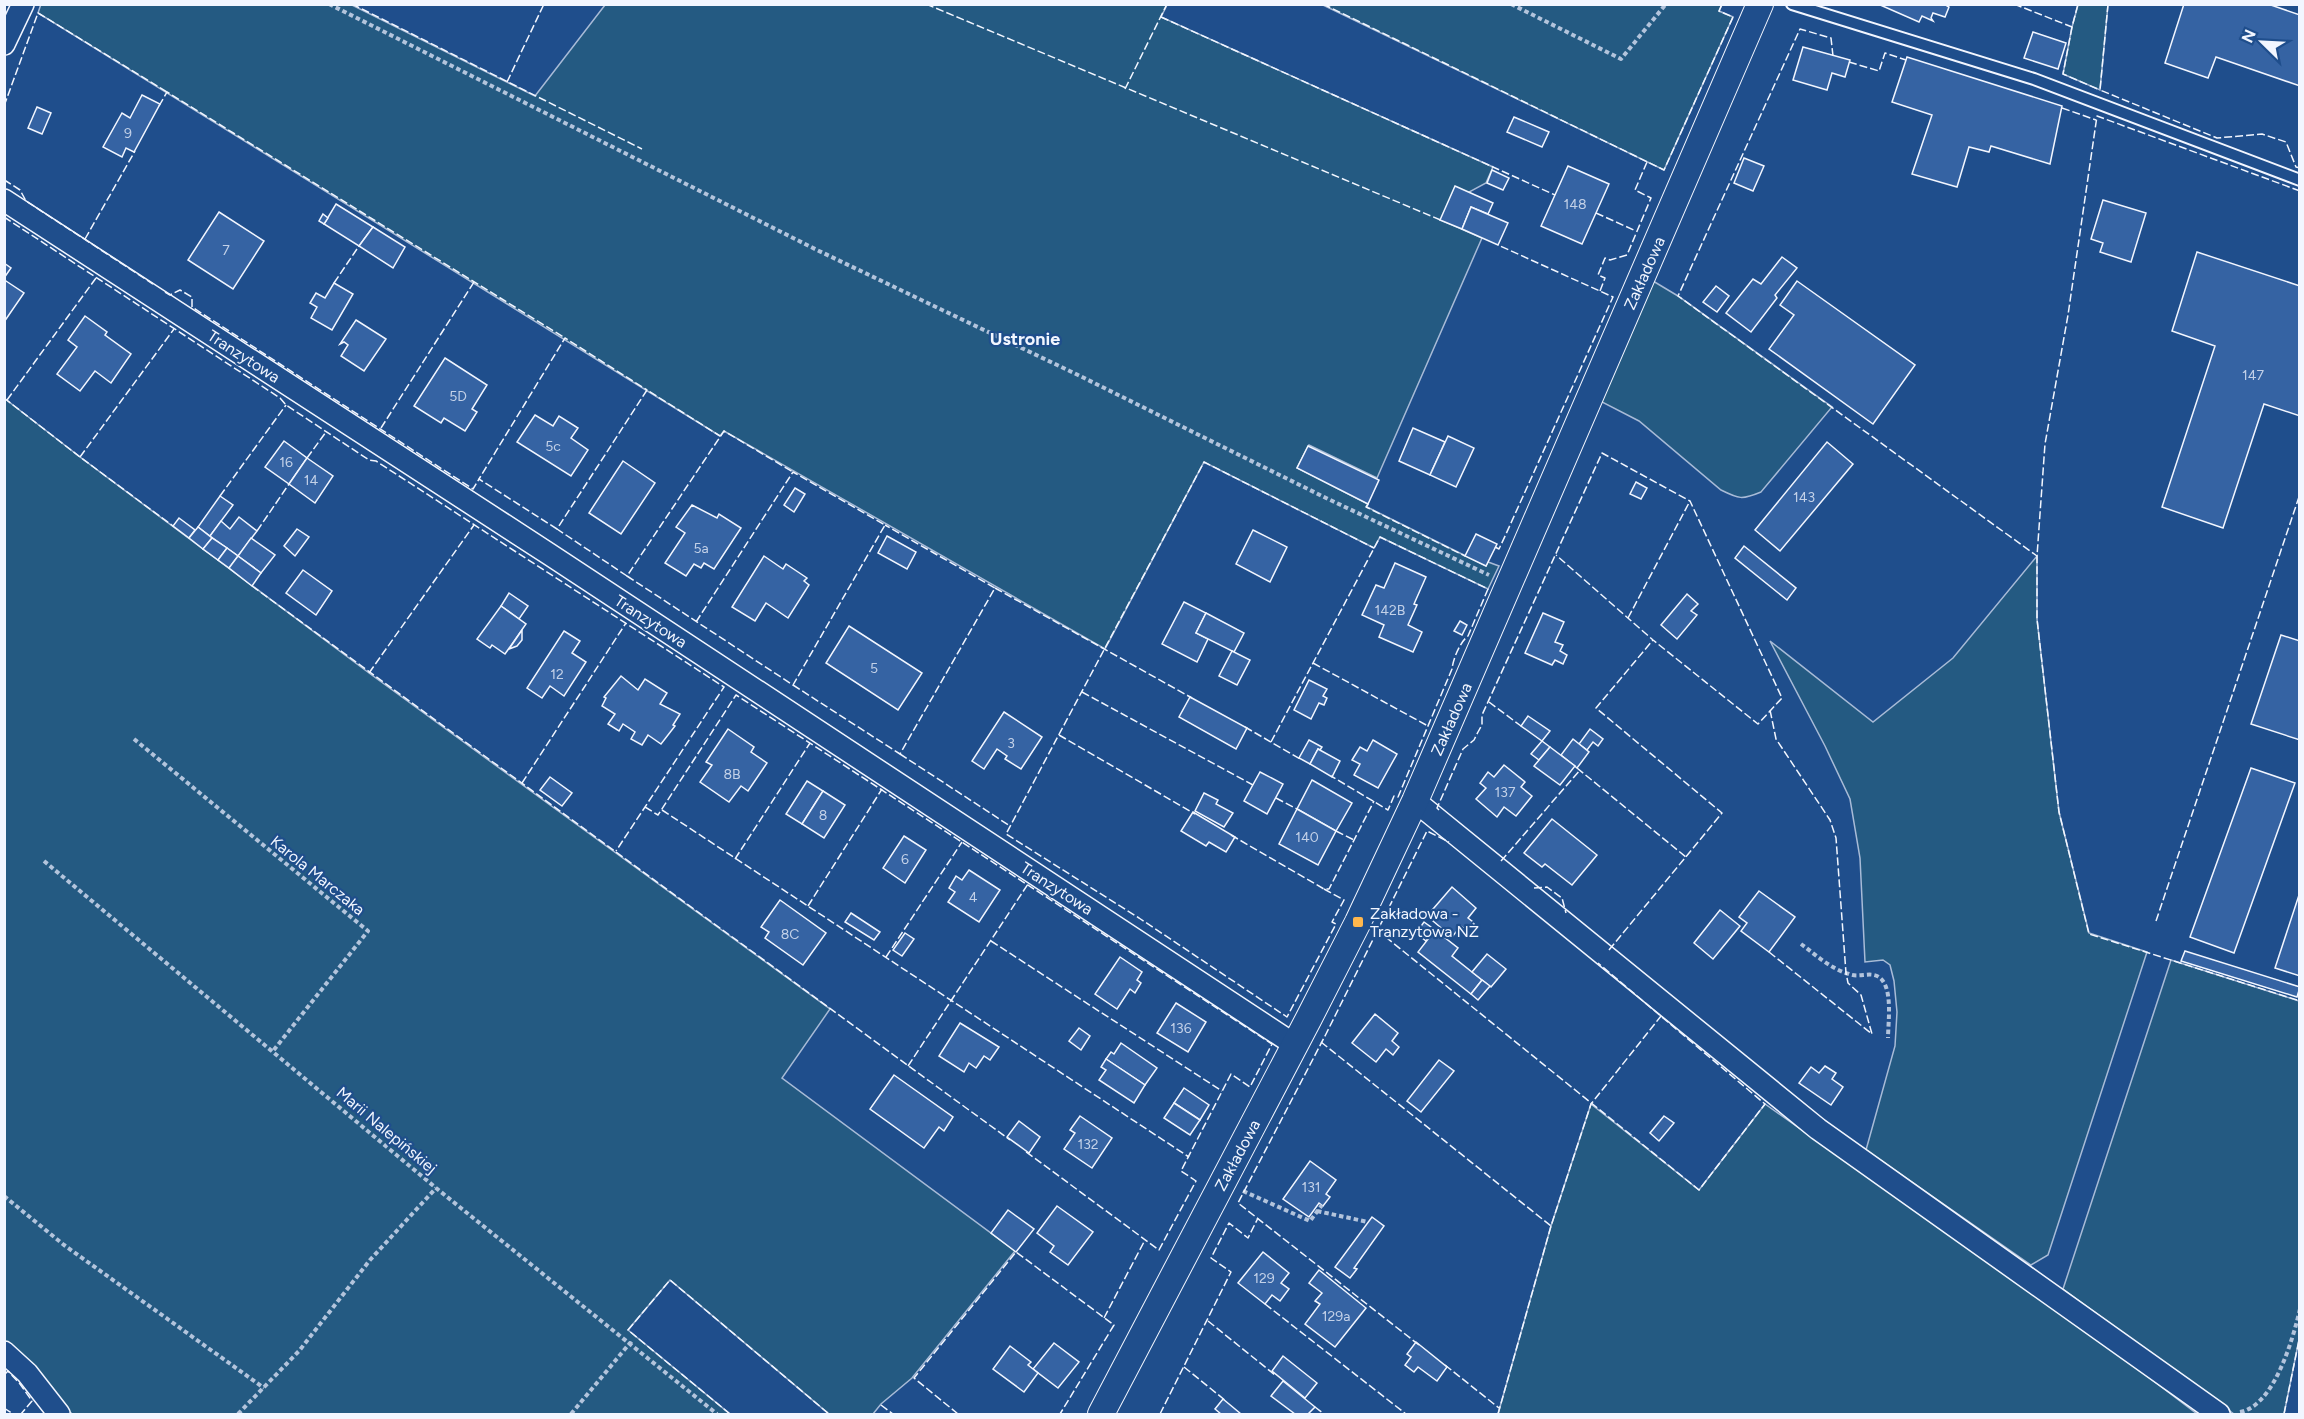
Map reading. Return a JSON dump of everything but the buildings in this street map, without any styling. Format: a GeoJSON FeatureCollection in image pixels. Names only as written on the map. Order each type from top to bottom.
{"type":"FeatureCollection","features":[{"type":"Feature","properties":{"kind":"street"},"geometry":{"type":"LineString","coordinates":[[4,44],[23,4]]}},
{"type":"Feature","properties":{"kind":"street","name":"Zakładowa"},"geometry":{"type":"LineString","coordinates":[[1101,1414],[1295,1045],[1358,922],[1415,801],[1760,4]]}},
{"type":"Feature","properties":{"kind":"street","name":"Tranzytowa"},"geometry":{"type":"LineString","coordinates":[[4,200],[584,576],[1295,1045]]}},
{"type":"Feature","properties":{"kind":"street"},"geometry":{"type":"LineString","coordinates":[[1415,801],[1818,1130],[2219,1414]]}},
{"type":"Feature","properties":{"kind":"street"},"geometry":{"type":"LineString","coordinates":[[4,1352],[27,1373],[58,1414]]}},
{"type":"Feature","properties":{"kind":"lane"},"geometry":{"type":"LineString","coordinates":[[1792,4],[2034,79],[2300,180]]}},
{"type":"Feature","properties":{"kind":"path"},"geometry":{"type":"LineString","coordinates":[[329,4],[817,250],[1509,585]]}},
{"type":"Feature","properties":{"kind":"path"},"geometry":{"type":"LineString","coordinates":[[1511,4],[1621,59],[1666,4]]}},
{"type":"Feature","properties":{"kind":"path","name":"Karola Marczaka"},"geometry":{"type":"LineString","coordinates":[[134,740],[368,931],[273,1051]]}},
{"type":"Feature","properties":{"kind":"path","name":"Marii Nalepińskiej"},"geometry":{"type":"LineString","coordinates":[[44,861],[436,1188],[717,1414]]}},
{"type":"Feature","properties":{"kind":"path"},"geometry":{"type":"LineString","coordinates":[[1801,944],[1835,969],[1852,976],[1861,977],[1869,974],[1881,978],[1887,987],[1889,1000],[1888,1038]]}},
{"type":"Feature","properties":{"kind":"path"},"geometry":{"type":"LineString","coordinates":[[1238,1187],[1310,1221],[1322,1205]]}},
{"type":"Feature","properties":{"kind":"path"},"geometry":{"type":"LineString","coordinates":[[238,1414],[299,1352],[370,1260],[436,1188]]}},
{"type":"Feature","properties":{"kind":"path"},"geometry":{"type":"LineString","coordinates":[[4,1196],[64,1245],[264,1388]]}},
{"type":"Feature","properties":{"kind":"path"},"geometry":{"type":"LineString","coordinates":[[1317,1211],[1368,1222]]}},
{"type":"Feature","properties":{"kind":"path"},"geometry":{"type":"LineString","coordinates":[[2233,1414],[2253,1408],[2272,1383],[2294,1335],[2300,1309]]}},
{"type":"Feature","properties":{"kind":"path"},"geometry":{"type":"LineString","coordinates":[[571,1414],[630,1343]]}},
{"type":"Feature","properties":{"kind":"shaded area"},"geometry":{"type":"Polygon","coordinates":[[[41,4],[352,5],[535,96],[605,5],[1167,5],[1161,17],[1493,167],[1486,183],[1469,192],[1441,220],[1482,238],[1377,478],[1309,445],[1297,468],[1368,504],[1367,507],[1486,566],[1488,562],[1499,566],[1488,589],[1380,537],[1374,548],[1204,462],[1105,649],[724,431],[720,436],[38,13],[41,4]]]}},
{"type":"Feature","properties":{"kind":"shaded area"},"geometry":{"type":"Polygon","coordinates":[[[1323,5],[1722,5],[1719,11],[1733,17],[1664,170],[1323,5]]]}},
{"type":"Feature","properties":{"kind":"shaded area"},"geometry":{"type":"Polygon","coordinates":[[[2078,5],[2108,5],[2100,90],[2063,74],[2078,5]]]}},
{"type":"Feature","properties":{"kind":"shaded area"},"geometry":{"type":"Polygon","coordinates":[[[1653,281],[1678,296],[1832,407],[1761,492],[1741,497],[1721,490],[1639,421],[1600,401],[1653,281]]]}},
{"type":"Feature","properties":{"kind":"shaded area"},"geometry":{"type":"Polygon","coordinates":[[[4,398],[369,673],[830,1009],[782,1078],[1015,1251],[912,1378],[881,1404],[873,1414],[829,1414],[670,1280],[628,1330],[730,1414],[72,1414],[5,1343],[4,398]]]}},
{"type":"Feature","properties":{"kind":"shaded area"},"geometry":{"type":"Polygon","coordinates":[[[2037,556],[2037,619],[2059,812],[2089,933],[2147,952],[2048,1255],[2031,1265],[1866,1150],[1895,1046],[1897,1012],[1894,981],[1890,965],[1883,960],[1865,962],[1860,858],[1850,799],[1770,641],[1873,722],[1953,658],[2037,556]]]}},
{"type":"Feature","properties":{"kind":"shaded area"},"geometry":{"type":"Polygon","coordinates":[[[2171,960],[2299,1001],[2300,1335],[2284,1414],[2234,1414],[2063,1289],[2171,960]]]}},
{"type":"Feature","properties":{"kind":"shaded area"},"geometry":{"type":"Polygon","coordinates":[[[1591,1104],[1699,1190],[1765,1104],[2105,1344],[2197,1414],[1498,1414],[1551,1226],[1591,1104]]]}},
{"type":"Feature","properties":{"kind":"fence"},"geometry":{"type":"LineString","coordinates":[[352,4],[642,149]]}},
{"type":"Feature","properties":{"kind":"fence"},"geometry":{"type":"LineString","coordinates":[[507,82],[544,4]]}},
{"type":"Feature","properties":{"kind":"fence"},"geometry":{"type":"LineString","coordinates":[[926,4],[1443,221]]}},
{"type":"Feature","properties":{"kind":"fence"},"geometry":{"type":"LineString","coordinates":[[1125,89],[1167,4]]}},
{"type":"Feature","properties":{"kind":"fence"},"geometry":{"type":"LineString","coordinates":[[1323,4],[1664,170],[1733,17],[1719,11],[1722,4]]}},
{"type":"Feature","properties":{"kind":"fence"},"geometry":{"type":"LineString","coordinates":[[2014,4],[2072,27],[2078,4]]}},
{"type":"Feature","properties":{"kind":"fence"},"geometry":{"type":"LineString","coordinates":[[2108,4],[2100,90],[2217,138],[2262,134],[2286,142],[2296,167],[2300,168]]}},
{"type":"Feature","properties":{"kind":"fence"},"geometry":{"type":"LineString","coordinates":[[4,106],[38,13],[167,92]]}},
{"type":"Feature","properties":{"kind":"fence"},"geometry":{"type":"LineString","coordinates":[[1161,17],[1555,195]]}},
{"type":"Feature","properties":{"kind":"fence"},"geometry":{"type":"LineString","coordinates":[[2072,27],[2063,74],[2100,90]]}},
{"type":"Feature","properties":{"kind":"fence"},"geometry":{"type":"LineString","coordinates":[[1833,56],[1831,38],[1800,29],[1678,296],[2037,556]]}},
{"type":"Feature","properties":{"kind":"fence"},"geometry":{"type":"LineString","coordinates":[[1849,62],[1879,71],[1885,53],[1906,60]]}},
{"type":"Feature","properties":{"kind":"fence"},"geometry":{"type":"LineString","coordinates":[[159,106],[167,92],[565,338]]}},
{"type":"Feature","properties":{"kind":"fence"},"geometry":{"type":"LineString","coordinates":[[2062,108],[2096,120]]}},
{"type":"Feature","properties":{"kind":"fence"},"geometry":{"type":"LineString","coordinates":[[2300,191],[2097,116],[2068,315],[2045,444],[2037,556],[2037,619],[2059,812],[2089,934],[2300,1001]]}},
{"type":"Feature","properties":{"kind":"fence"},"geometry":{"type":"LineString","coordinates":[[85,239],[135,151]]}},
{"type":"Feature","properties":{"kind":"fence"},"geometry":{"type":"LineString","coordinates":[[1600,291],[1605,278],[1598,275],[1605,258],[1610,260],[1627,255],[1651,198],[1635,190],[1647,162]]}},
{"type":"Feature","properties":{"kind":"fence"},"geometry":{"type":"LineString","coordinates":[[4,182],[20,190],[26,201],[153,284]]}},
{"type":"Feature","properties":{"kind":"fence"},"geometry":{"type":"LineString","coordinates":[[1596,213],[1636,231]]}},
{"type":"Feature","properties":{"kind":"fence"},"geometry":{"type":"LineString","coordinates":[[4,217],[280,398],[286,405],[369,460],[376,461],[724,687],[616,851]]}},
{"type":"Feature","properties":{"kind":"fence"},"geometry":{"type":"LineString","coordinates":[[1495,547],[1499,549],[1613,297],[1498,245]]}},
{"type":"Feature","properties":{"kind":"fence"},"geometry":{"type":"LineString","coordinates":[[334,283],[359,246]]}},
{"type":"Feature","properties":{"kind":"fence"},"geometry":{"type":"LineString","coordinates":[[7,400],[96,278]]}},
{"type":"Feature","properties":{"kind":"fence"},"geometry":{"type":"LineString","coordinates":[[381,428],[474,282]]}},
{"type":"Feature","properties":{"kind":"fence"},"geometry":{"type":"LineString","coordinates":[[165,292],[170,295],[180,290],[192,297],[192,307],[473,489],[479,479]]}},
{"type":"Feature","properties":{"kind":"fence"},"geometry":{"type":"LineString","coordinates":[[80,457],[174,329]]}},
{"type":"Feature","properties":{"kind":"fence"},"geometry":{"type":"LineString","coordinates":[[557,529],[479,479],[565,338],[647,390]]}},
{"type":"Feature","properties":{"kind":"fence"},"geometry":{"type":"LineString","coordinates":[[627,576],[557,529],[647,390],[720,436]]}},
{"type":"Feature","properties":{"kind":"fence"},"geometry":{"type":"LineString","coordinates":[[4,398],[173,526]]}},
{"type":"Feature","properties":{"kind":"fence"},"geometry":{"type":"LineString","coordinates":[[220,496],[286,405]]}},
{"type":"Feature","properties":{"kind":"fence"},"geometry":{"type":"LineString","coordinates":[[696,622],[793,472],[885,525],[793,685],[627,576],[724,431],[793,472]]}},
{"type":"Feature","properties":{"kind":"fence"},"geometry":{"type":"LineString","coordinates":[[307,458],[326,432]]}},
{"type":"Feature","properties":{"kind":"fence"},"geometry":{"type":"LineString","coordinates":[[1439,810],[1437,808],[1463,749],[1474,740],[1482,725],[1482,715],[1602,453],[1690,501],[1782,698],[1758,724],[1653,640],[1556,555]]}},
{"type":"Feature","properties":{"kind":"fence"},"geometry":{"type":"LineString","coordinates":[[1324,889],[1344,900],[1332,922],[1336,924],[1287,1017],[1139,918],[1006,834],[1204,462],[1374,548]]}},
{"type":"Feature","properties":{"kind":"fence"},"geometry":{"type":"LineString","coordinates":[[257,531],[289,484]]}},
{"type":"Feature","properties":{"kind":"fence"},"geometry":{"type":"LineString","coordinates":[[2156,921],[2300,494]]}},
{"type":"Feature","properties":{"kind":"fence"},"geometry":{"type":"LineString","coordinates":[[1628,618],[1690,501]]}},
{"type":"Feature","properties":{"kind":"fence"},"geometry":{"type":"LineString","coordinates":[[1368,504],[1366,507],[1465,556]]}},
{"type":"Feature","properties":{"kind":"fence"},"geometry":{"type":"LineString","coordinates":[[369,673],[474,525]]}},
{"type":"Feature","properties":{"kind":"fence"},"geometry":{"type":"LineString","coordinates":[[793,685],[900,754],[995,588],[885,525]]}},
{"type":"Feature","properties":{"kind":"fence"},"geometry":{"type":"LineString","coordinates":[[1271,742],[1380,537],[1488,589],[1468,636],[1457,651],[1452,669],[1398,797],[1394,796],[1388,810],[1331,776]]}},
{"type":"Feature","properties":{"kind":"fence"},"geometry":{"type":"LineString","coordinates":[[252,586],[1010,1140]]}},
{"type":"Feature","properties":{"kind":"fence"},"geometry":{"type":"LineString","coordinates":[[995,588],[1192,698]]}},
{"type":"Feature","properties":{"kind":"fence"},"geometry":{"type":"LineString","coordinates":[[522,783],[626,623]]}},
{"type":"Feature","properties":{"kind":"fence"},"geometry":{"type":"LineString","coordinates":[[1609,950],[1722,813],[1596,708],[1653,640]]}},
{"type":"Feature","properties":{"kind":"fence"},"geometry":{"type":"LineString","coordinates":[[1313,663],[1428,726]]}},
{"type":"Feature","properties":{"kind":"fence"},"geometry":{"type":"LineString","coordinates":[[1082,692],[1253,785]]}},
{"type":"Feature","properties":{"kind":"fence"},"geometry":{"type":"LineString","coordinates":[[645,807],[658,815],[736,695],[1272,1044],[1250,1087],[1231,1074],[1181,1171],[1196,1181],[1159,1250],[1025,1151]]}},
{"type":"Feature","properties":{"kind":"fence"},"geometry":{"type":"LineString","coordinates":[[1489,702],[1521,726]]}},
{"type":"Feature","properties":{"kind":"fence"},"geometry":{"type":"LineString","coordinates":[[1769,952],[1872,1034],[1861,995],[1848,983],[1846,973],[1836,838],[1830,820],[1776,739],[1770,710]]}},
{"type":"Feature","properties":{"kind":"fence"},"geometry":{"type":"LineString","coordinates":[[1245,727],[1302,760]]}},
{"type":"Feature","properties":{"kind":"fence"},"geometry":{"type":"LineString","coordinates":[[1059,735],[1195,814]]}},
{"type":"Feature","properties":{"kind":"fence"},"geometry":{"type":"LineString","coordinates":[[735,859],[810,743]]}},
{"type":"Feature","properties":{"kind":"fence"},"geometry":{"type":"LineString","coordinates":[[900,754],[1010,826]]}},
{"type":"Feature","properties":{"kind":"fence"},"geometry":{"type":"LineString","coordinates":[[1577,768],[1686,857]]}},
{"type":"Feature","properties":{"kind":"fence"},"geometry":{"type":"LineString","coordinates":[[1501,861],[1580,770]]}},
{"type":"Feature","properties":{"kind":"fence"},"geometry":{"type":"LineString","coordinates":[[808,906],[882,789]]}},
{"type":"Feature","properties":{"kind":"fence"},"geometry":{"type":"LineString","coordinates":[[1276,798],[1297,809]]}},
{"type":"Feature","properties":{"kind":"fence"},"geometry":{"type":"LineString","coordinates":[[1231,835],[1324,889],[1329,889],[1374,801]]}},
{"type":"Feature","properties":{"kind":"fence"},"geometry":{"type":"LineString","coordinates":[[662,810],[1189,1157]]}},
{"type":"Feature","properties":{"kind":"fence"},"geometry":{"type":"LineString","coordinates":[[1336,831],[1354,840]]}},
{"type":"Feature","properties":{"kind":"fence"},"geometry":{"type":"LineString","coordinates":[[1419,1345],[1238,1203],[1326,1034],[1427,831],[1449,842]]}},
{"type":"Feature","properties":{"kind":"fence"},"geometry":{"type":"LineString","coordinates":[[886,957],[962,842]]}},
{"type":"Feature","properties":{"kind":"fence"},"geometry":{"type":"LineString","coordinates":[[908,1066],[1028,884]]}},
{"type":"Feature","properties":{"kind":"fence"},"geometry":{"type":"LineString","coordinates":[[1534,888],[1547,887],[1562,898],[1566,913]]}},
{"type":"Feature","properties":{"kind":"fence"},"geometry":{"type":"LineString","coordinates":[[1377,930],[1699,1190],[1765,1104],[1598,963]]}},
{"type":"Feature","properties":{"kind":"fence"},"geometry":{"type":"LineString","coordinates":[[991,941],[1222,1091]]}},
{"type":"Feature","properties":{"kind":"fence"},"geometry":{"type":"LineString","coordinates":[[1498,1414],[1551,1226],[1591,1104],[1661,1016]]}},
{"type":"Feature","properties":{"kind":"fence"},"geometry":{"type":"LineString","coordinates":[[1321,1042],[1551,1226]]}},
{"type":"Feature","properties":{"kind":"fence"},"geometry":{"type":"LineString","coordinates":[[1160,1414],[1231,1272],[1211,1258],[1229,1223],[1248,1238],[1258,1218]]}},
{"type":"Feature","properties":{"kind":"fence"},"geometry":{"type":"LineString","coordinates":[[1104,1318],[1145,1240]]}},
{"type":"Feature","properties":{"kind":"fence"},"geometry":{"type":"LineString","coordinates":[[958,1414],[914,1378],[1016,1252],[1114,1325],[1060,1414]]}},
{"type":"Feature","properties":{"kind":"fence"},"geometry":{"type":"LineString","coordinates":[[730,1414],[628,1330],[670,1280],[829,1414]]}},
{"type":"Feature","properties":{"kind":"fence"},"geometry":{"type":"LineString","coordinates":[[1265,1304],[1406,1414]]}},
{"type":"Feature","properties":{"kind":"fence"},"geometry":{"type":"LineString","coordinates":[[1208,1321],[1275,1375]]}},
{"type":"Feature","properties":{"kind":"fence"},"geometry":{"type":"LineString","coordinates":[[2284,1414],[2300,1335]]}},
{"type":"Feature","properties":{"kind":"fence"},"geometry":{"type":"LineString","coordinates":[[1445,1365],[1499,1408]]}},
{"type":"Feature","properties":{"kind":"fence"},"geometry":{"type":"LineString","coordinates":[[1184,1367],[1226,1401]]}},
{"type":"Feature","properties":{"kind":"fence"},"geometry":{"type":"LineString","coordinates":[[4,1375],[8,1371],[32,1401],[21,1414]]}},
{"type":"Feature","properties":{"kind":"fence"},"geometry":{"type":"LineString","coordinates":[[881,1405],[893,1414]]}},
{"type":"Feature","properties":{"kind":"fence"},"geometry":{"type":"LineString","coordinates":[[1315,1407],[1324,1414]]}},
{"type":"Feature","properties":{"kind":"fence"},"geometry":{"type":"LineString","coordinates":[[4,1408],[13,1414]]}},
{"type":"Feature","properties":{"kind":"place","name":"Zakładowa - Tranzytowa NŻ"},"geometry":{"type":"Point","coordinates":[1358,922]}},
{"type":"Feature","properties":{"kind":"district","name":"Ustronie"},"geometry":{"type":"Point","coordinates":[1025,339]}}]}
